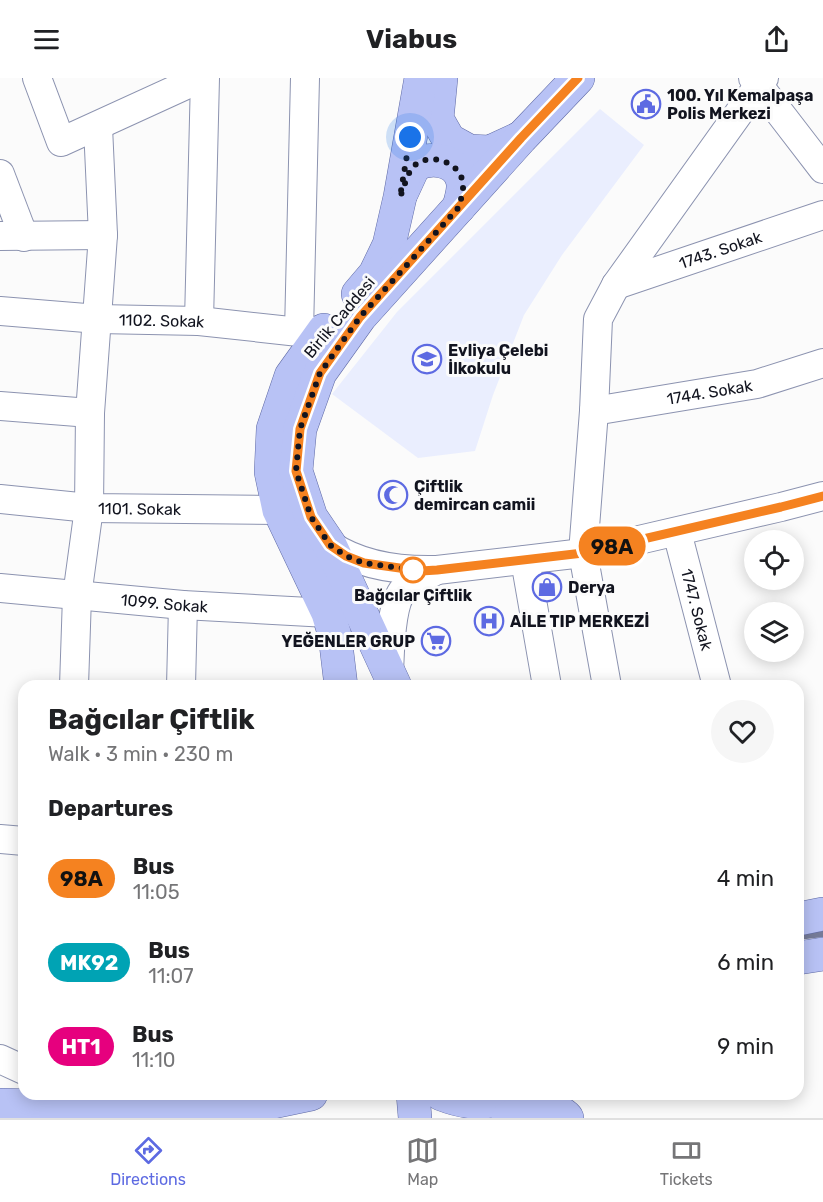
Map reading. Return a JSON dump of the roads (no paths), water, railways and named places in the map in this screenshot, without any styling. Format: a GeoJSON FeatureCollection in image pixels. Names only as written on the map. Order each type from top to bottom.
{"type":"FeatureCollection","features":[{"type":"Feature","properties":{"kind":"main road","name":"Birlik Caddesi"},"geometry":{"type":"LineString","coordinates":[[340,680],[335,636],[328,613],[279,510],[271,472],[273,429],[291,376],[312,331],[375,274],[389,246],[421,78]]}},
{"type":"Feature","properties":{"kind":"main road"},"geometry":{"type":"LineString","coordinates":[[441,78],[437,119],[449,140],[469,151],[490,152],[521,138]]}},
{"type":"Feature","properties":{"kind":"main road","name":"Birlik Caddesi"},"geometry":{"type":"LineString","coordinates":[[392,679],[330,545],[311,517],[296,471],[300,429],[320,373],[360,317],[578,78]]}},
{"type":"Feature","properties":{"kind":"main road"},"geometry":{"type":"LineString","coordinates":[[400,197],[414,166],[428,160],[445,162],[452,165],[462,178],[463,192],[459,207]]}},
{"type":"Feature","properties":{"kind":"main road"},"geometry":{"type":"LineString","coordinates":[[804,918],[823,914]]}},
{"type":"Feature","properties":{"kind":"main road"},"geometry":{"type":"LineString","coordinates":[[804,957],[823,954]]}},
{"type":"Feature","properties":{"kind":"main road"},"geometry":{"type":"LineString","coordinates":[[0,1105],[204,1110],[259,1105],[283,1100]]}},
{"type":"Feature","properties":{"kind":"main road"},"geometry":{"type":"LineString","coordinates":[[414,1100],[415,1118]]}},
{"type":"Feature","properties":{"kind":"main road"},"geometry":{"type":"LineString","coordinates":[[458,1100],[512,1103],[529,1112],[551,1110],[567,1118]]}},
{"type":"Feature","properties":{"kind":"main road"},"geometry":{"type":"LineString","coordinates":[[568,1100],[573,1118]]}},
{"type":"Feature","properties":{"kind":"main road"},"geometry":{"type":"LineString","coordinates":[[462,1118],[512,1103]]}},
{"type":"Feature","properties":{"kind":"street"},"geometry":{"type":"LineString","coordinates":[[37,78],[61,142],[98,127],[173,83],[203,78],[199,321]]}},
{"type":"Feature","properties":{"kind":"street"},"geometry":{"type":"LineString","coordinates":[[305,78],[312,331]]}},
{"type":"Feature","properties":{"kind":"street"},"geometry":{"type":"LineString","coordinates":[[606,680],[583,553],[594,411],[598,319],[616,285],[759,80],[823,169]]}},
{"type":"Feature","properties":{"kind":"street"},"geometry":{"type":"LineString","coordinates":[[74,680],[76,596],[89,508],[90,413],[103,235],[98,127]]}},
{"type":"Feature","properties":{"kind":"street"},"geometry":{"type":"LineString","coordinates":[[0,174],[12,237],[103,235]]}},
{"type":"Feature","properties":{"kind":"street","name":"1743. Sokak"},"geometry":{"type":"LineString","coordinates":[[616,285],[823,215]]}},
{"type":"Feature","properties":{"kind":"street","name":"1102. Sokak"},"geometry":{"type":"LineString","coordinates":[[0,311],[98,319],[199,321],[312,331]]}},
{"type":"Feature","properties":{"kind":"street","name":"1744. Sokak"},"geometry":{"type":"LineString","coordinates":[[594,411],[757,384],[823,363]]}},
{"type":"Feature","properties":{"kind":"street"},"geometry":{"type":"LineString","coordinates":[[0,406],[90,413]]}},
{"type":"Feature","properties":{"kind":"street"},"geometry":{"type":"LineString","coordinates":[[330,545],[346,556],[364,563],[421,571],[437,570],[583,553],[822,499]]}},
{"type":"Feature","properties":{"kind":"street","name":"1101. Sokak"},"geometry":{"type":"LineString","coordinates":[[0,500],[89,508],[279,510]]}},
{"type":"Feature","properties":{"kind":"street","name":"1747. Sokak"},"geometry":{"type":"LineString","coordinates":[[677,532],[715,680]]}},
{"type":"Feature","properties":{"kind":"street"},"geometry":{"type":"LineString","coordinates":[[525,560],[545,680]]}},
{"type":"Feature","properties":{"kind":"street"},"geometry":{"type":"LineString","coordinates":[[392,679],[392,628],[398,600],[404,589],[437,570]]}},
{"type":"Feature","properties":{"kind":"street","name":"1099. Sokak"},"geometry":{"type":"LineString","coordinates":[[0,588],[183,605],[328,613]]}},
{"type":"Feature","properties":{"kind":"street"},"geometry":{"type":"LineString","coordinates":[[181,680],[183,605]]}},
{"type":"Feature","properties":{"kind":"street"},"geometry":{"type":"LineString","coordinates":[[0,839],[18,840]]}},
{"type":"Feature","properties":{"kind":"street"},"geometry":{"type":"LineString","coordinates":[[0,1059],[18,1067]]}},
{"type":"Feature","properties":{"kind":"waterway"},"geometry":{"type":"LineString","coordinates":[[804,936],[823,934]]}},
{"type":"Feature","properties":{"kind":"place","name":"100. Yıl Kemalpaşa Polis Merkezi"},"geometry":{"type":"Point","coordinates":[646,104]}},
{"type":"Feature","properties":{"kind":"place","name":"Evliya Çelebi İlkokulu"},"geometry":{"type":"Point","coordinates":[427,359]}},
{"type":"Feature","properties":{"kind":"place","name":"Çiftlik demircan camii"},"geometry":{"type":"Point","coordinates":[393,495]}},
{"type":"Feature","properties":{"kind":"place","name":"Bağcılar Çiftlik"},"geometry":{"type":"Point","coordinates":[413,570]}},
{"type":"Feature","properties":{"kind":"place","name":"Derya"},"geometry":{"type":"Point","coordinates":[547,587]}},
{"type":"Feature","properties":{"kind":"place","name":"AİLE TIP MERKEZİ"},"geometry":{"type":"Point","coordinates":[489,621]}},
{"type":"Feature","properties":{"kind":"place","name":"YEĞENLER GRUP"},"geometry":{"type":"Point","coordinates":[436,641]}}]}
